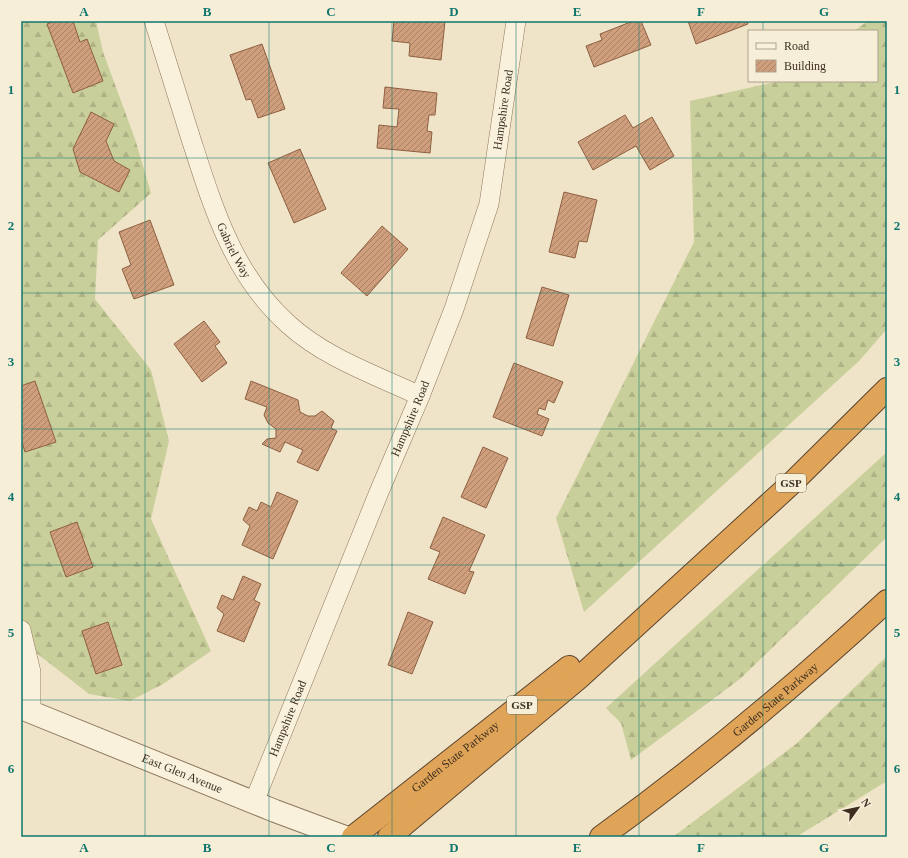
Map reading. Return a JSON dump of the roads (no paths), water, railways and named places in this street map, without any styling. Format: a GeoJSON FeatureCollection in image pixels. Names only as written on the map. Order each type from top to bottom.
{"type":"FeatureCollection","features":[{"type":"Feature","properties":{"kind":"highway","name":"Garden State Parkway"},"geometry":{"type":"LineString","coordinates":[[389,837],[581,676],[792,483],[887,389]]}},
{"type":"Feature","properties":{"kind":"highway","name":"Garden State Parkway"},"geometry":{"type":"LineString","coordinates":[[353,837],[574,663],[691,574]]}},
{"type":"Feature","properties":{"kind":"highway","name":"Garden State Parkway"},"geometry":{"type":"LineString","coordinates":[[601,837],[719,748],[825,658],[887,601]]}},
{"type":"Feature","properties":{"kind":"street","name":"Gabriel Way"},"geometry":{"type":"LineString","coordinates":[[154,21],[214,211],[230,246],[250,280],[268,304],[288,325],[312,343],[420,396]]}},
{"type":"Feature","properties":{"kind":"street","name":"Hampshire Road"},"geometry":{"type":"LineString","coordinates":[[254,802],[378,492],[420,396],[454,309],[489,204],[516,21]]}},
{"type":"Feature","properties":{"kind":"street"},"geometry":{"type":"LineString","coordinates":[[21,630],[31,672],[26,710]]}},
{"type":"Feature","properties":{"kind":"street","name":"East Glen Avenue"},"geometry":{"type":"LineString","coordinates":[[26,710],[275,811],[345,837]]}}]}
